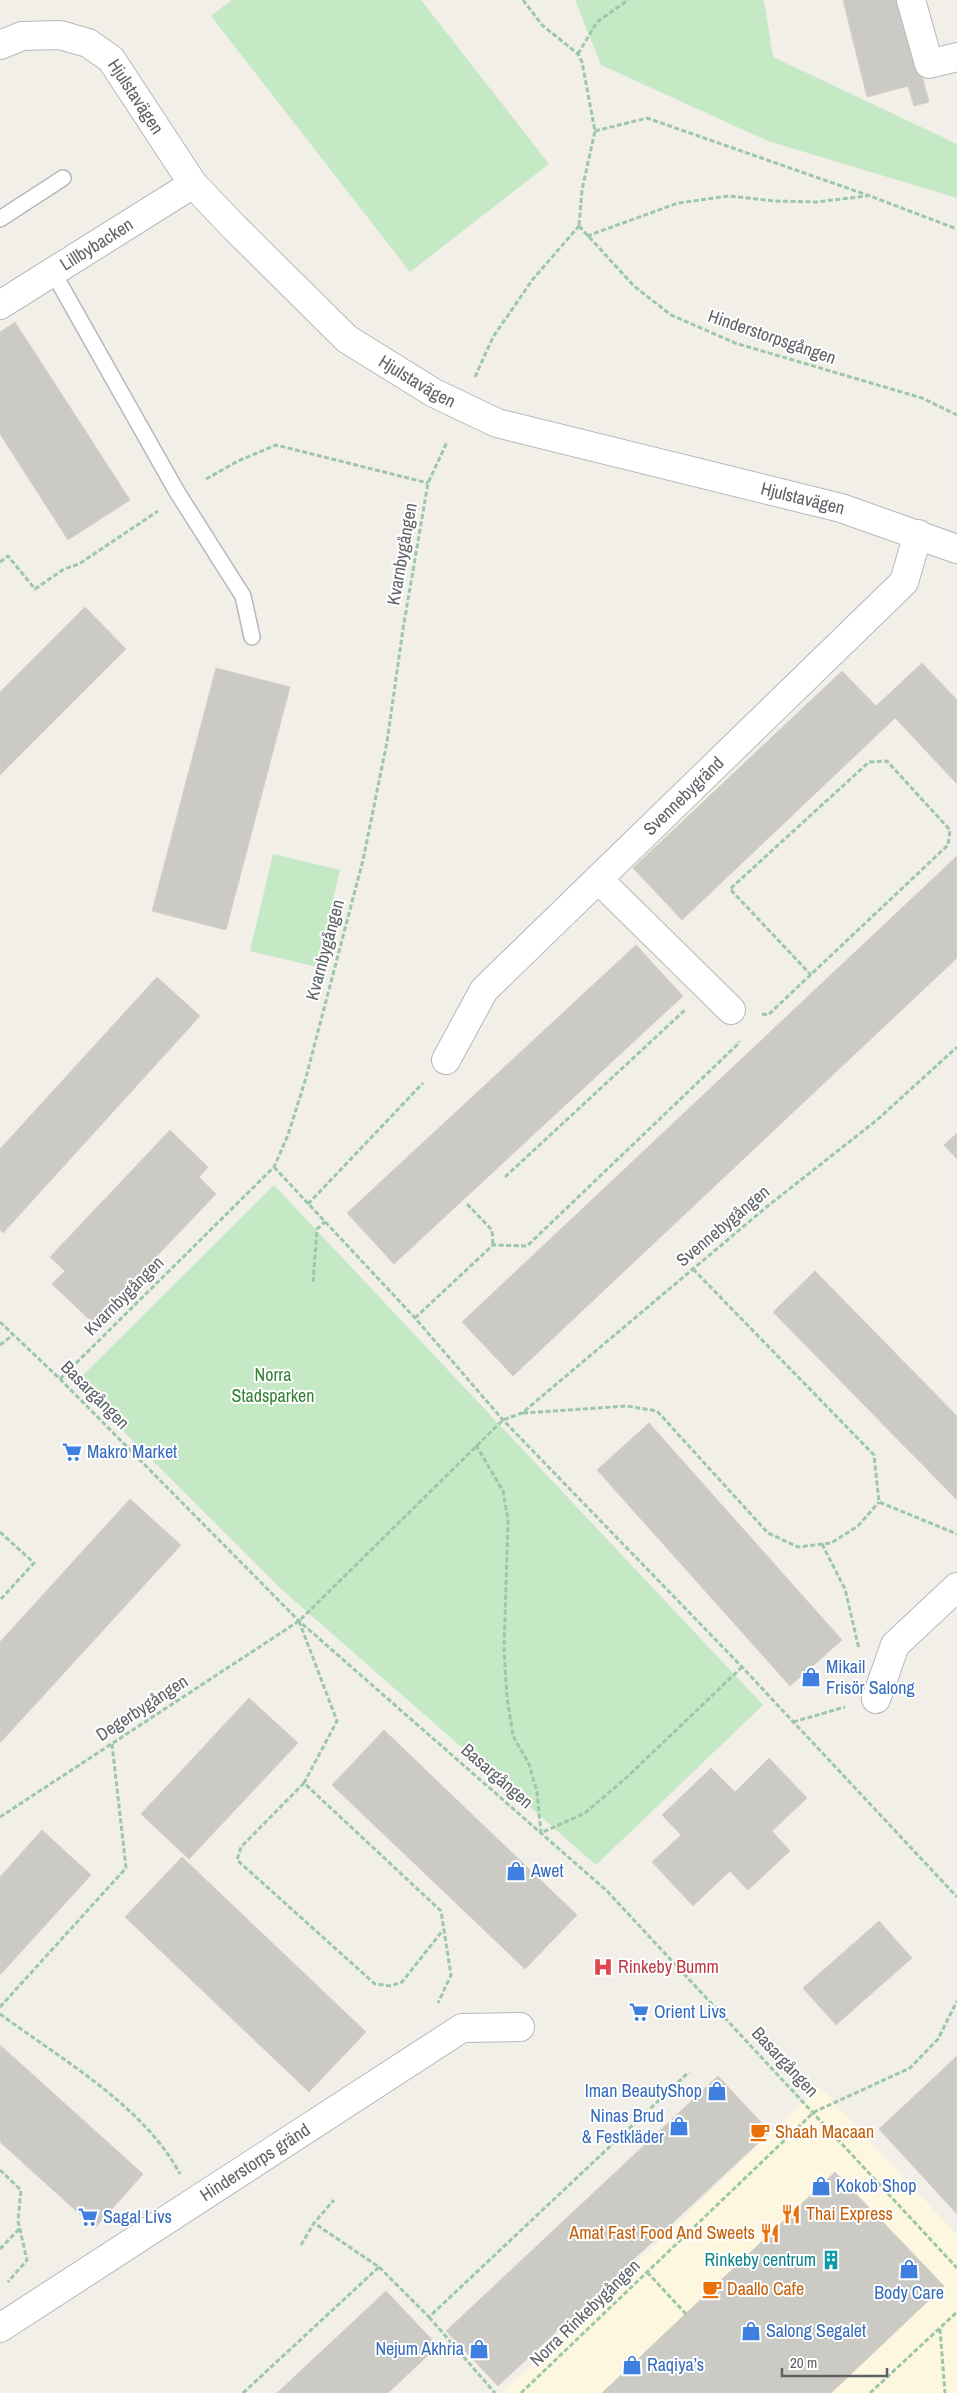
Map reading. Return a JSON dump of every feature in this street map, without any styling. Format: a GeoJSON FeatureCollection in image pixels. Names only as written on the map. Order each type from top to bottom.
{"type":"FeatureCollection","features":[{"type":"Feature","properties":{"kind":"street"},"geometry":{"type":"LineString","coordinates":[[911,0],[929,64],[957,57]]}},
{"type":"Feature","properties":{"kind":"street","name":"Hjulstavägen"},"geometry":{"type":"LineString","coordinates":[[0,45],[22,36],[60,35],[88,43],[111,59],[193,184],[347,339],[450,400],[497,423],[841,508],[957,549]]}},
{"type":"Feature","properties":{"kind":"street","name":"Lillbybacken"},"geometry":{"type":"LineString","coordinates":[[0,305],[193,184]]}},
{"type":"Feature","properties":{"kind":"street","name":"Svennebygränd"},"geometry":{"type":"LineString","coordinates":[[446,1060],[484,990],[904,582],[918,534]]}},
{"type":"Feature","properties":{"kind":"street"},"geometry":{"type":"LineString","coordinates":[[598,879],[731,1010]]}},
{"type":"Feature","properties":{"kind":"street"},"geometry":{"type":"LineString","coordinates":[[876,1699],[895,1645],[957,1587]]}},
{"type":"Feature","properties":{"kind":"street","name":"Hinderstorps gränd"},"geometry":{"type":"LineString","coordinates":[[0,2328],[462,2028],[520,2027]]}},
{"type":"Feature","properties":{"kind":"lane"},"geometry":{"type":"LineString","coordinates":[[0,219],[63,178]]}},
{"type":"Feature","properties":{"kind":"lane"},"geometry":{"type":"LineString","coordinates":[[52,272],[180,496],[243,596],[252,637]]}},
{"type":"Feature","properties":{"kind":"path"},"geometry":{"type":"LineString","coordinates":[[473,380],[493,338],[533,279],[579,226],[582,190],[595,131],[578,54],[542,26],[524,0]]}},
{"type":"Feature","properties":{"kind":"path"},"geometry":{"type":"LineString","coordinates":[[578,54],[596,22],[628,0]]}},
{"type":"Feature","properties":{"kind":"path"},"geometry":{"type":"LineString","coordinates":[[595,131],[648,118],[870,196],[957,229]]}},
{"type":"Feature","properties":{"kind":"path"},"geometry":{"type":"LineString","coordinates":[[588,236],[678,203],[720,197],[816,202],[870,196]]}},
{"type":"Feature","properties":{"kind":"path","name":"Hinderstorpsgången"},"geometry":{"type":"LineString","coordinates":[[579,226],[634,286],[670,315],[735,343],[922,398],[957,414]]}},
{"type":"Feature","properties":{"kind":"path","name":"Kvarnbygången"},"geometry":{"type":"LineString","coordinates":[[60,1379],[274,1167],[288,1135],[305,1081],[363,860],[387,742],[403,629],[428,484],[446,442]]}},
{"type":"Feature","properties":{"kind":"path"},"geometry":{"type":"LineString","coordinates":[[206,479],[238,461],[276,444],[428,484]]}},
{"type":"Feature","properties":{"kind":"path"},"geometry":{"type":"LineString","coordinates":[[0,562],[8,556],[34,589],[64,570],[79,564],[180,496]]}},
{"type":"Feature","properties":{"kind":"path"},"geometry":{"type":"LineString","coordinates":[[505,1177],[709,988]]}},
{"type":"Feature","properties":{"kind":"path","name":"Svennebygången"},"geometry":{"type":"LineString","coordinates":[[503,1420],[522,1413],[769,1205],[877,1120],[957,1047]]}},
{"type":"Feature","properties":{"kind":"path"},"geometry":{"type":"LineString","coordinates":[[308,1204],[446,1060]]}},
{"type":"Feature","properties":{"kind":"path"},"geometry":{"type":"LineString","coordinates":[[274,1167],[415,1318],[503,1420],[742,1667],[957,1898]]}},
{"type":"Feature","properties":{"kind":"path"},"geometry":{"type":"LineString","coordinates":[[467,1204],[492,1230],[493,1245]]}},
{"type":"Feature","properties":{"kind":"path"},"geometry":{"type":"LineString","coordinates":[[312,1282],[317,1229],[325,1222]]}},
{"type":"Feature","properties":{"kind":"path"},"geometry":{"type":"LineString","coordinates":[[522,1413],[627,1406],[657,1411],[768,1533],[798,1547],[831,1543],[858,1526],[879,1502],[874,1455],[693,1269]]}},
{"type":"Feature","properties":{"kind":"path","name":"Basargången"},"geometry":{"type":"LineString","coordinates":[[0,1322],[60,1379],[299,1620],[607,1891],[957,2268]]}},
{"type":"Feature","properties":{"kind":"path"},"geometry":{"type":"LineString","coordinates":[[0,1345],[13,1334]]}},
{"type":"Feature","properties":{"kind":"path","name":"Degerbygången"},"geometry":{"type":"LineString","coordinates":[[0,1817],[299,1620],[503,1420]]}},
{"type":"Feature","properties":{"kind":"path"},"geometry":{"type":"LineString","coordinates":[[476,1445],[503,1491],[508,1520],[504,1650],[507,1697],[513,1736],[529,1764],[537,1792],[541,1833],[585,1812],[626,1778],[742,1667]]}},
{"type":"Feature","properties":{"kind":"path"},"geometry":{"type":"LineString","coordinates":[[879,1502],[957,1534]]}},
{"type":"Feature","properties":{"kind":"path"},"geometry":{"type":"LineString","coordinates":[[0,1532],[34,1563],[0,1600]]}},
{"type":"Feature","properties":{"kind":"path"},"geometry":{"type":"LineString","coordinates":[[822,1544],[845,1589],[859,1650]]}},
{"type":"Feature","properties":{"kind":"path"},"geometry":{"type":"LineString","coordinates":[[299,1620],[337,1721],[304,1783],[241,1847],[236,1860],[375,1984],[391,1986],[402,1982],[443,1930]]}},
{"type":"Feature","properties":{"kind":"path"},"geometry":{"type":"LineString","coordinates":[[792,1722],[876,1699]]}},
{"type":"Feature","properties":{"kind":"path"},"geometry":{"type":"LineString","coordinates":[[0,2007],[126,1868],[112,1744]]}},
{"type":"Feature","properties":{"kind":"path"},"geometry":{"type":"LineString","coordinates":[[304,1783],[441,1910],[451,1975],[437,2006]]}},
{"type":"Feature","properties":{"kind":"path","name":"Norra Rinkebygången"},"geometry":{"type":"LineString","coordinates":[[521,2393],[814,2112],[910,2068],[938,2039],[957,2002]]}},
{"type":"Feature","properties":{"kind":"path"},"geometry":{"type":"LineString","coordinates":[[0,2014],[116,2099],[168,2152],[194,2201]]}},
{"type":"Feature","properties":{"kind":"path"},"geometry":{"type":"LineString","coordinates":[[429,2316],[689,2072]]}},
{"type":"Feature","properties":{"kind":"path"},"geometry":{"type":"LineString","coordinates":[[0,2170],[21,2190],[18,2220],[27,2260],[5,2286]]}},
{"type":"Feature","properties":{"kind":"path"},"geometry":{"type":"LineString","coordinates":[[300,2245],[314,2223],[334,2200]]}},
{"type":"Feature","properties":{"kind":"path"},"geometry":{"type":"LineString","coordinates":[[314,2223],[379,2267],[429,2316],[495,2393]]}},
{"type":"Feature","properties":{"kind":"path"},"geometry":{"type":"LineString","coordinates":[[0,2249],[20,2228]]}},
{"type":"Feature","properties":{"kind":"path"},"geometry":{"type":"LineString","coordinates":[[244,2393],[379,2267]]}},
{"type":"Feature","properties":{"kind":"path"},"geometry":{"type":"LineString","coordinates":[[647,2272],[686,2314]]}},
{"type":"Feature","properties":{"kind":"path"},"geometry":{"type":"LineString","coordinates":[[870,2393],[957,2312]]}},
{"type":"Feature","properties":{"kind":"path"},"geometry":{"type":"LineString","coordinates":[[940,2329],[945,2393]]}},
{"type":"Feature","properties":{"kind":"shaded area"},"geometry":{"type":"Polygon","coordinates":[[[819,2086],[957,2235],[957,2393],[502,2393],[819,2086]]]}},
{"type":"Feature","properties":{"kind":"green space"},"geometry":{"type":"Polygon","coordinates":[[[232,0],[421,0],[549,164],[410,272],[211,16],[232,0]]]}},
{"type":"Feature","properties":{"kind":"green space"},"geometry":{"type":"Polygon","coordinates":[[[575,0],[764,0],[773,57],[957,144],[957,198],[768,141],[601,65],[575,0]]]}},
{"type":"Feature","properties":{"kind":"green space"},"geometry":{"type":"Polygon","coordinates":[[[273,854],[340,870],[317,967],[250,951],[273,854]]]}},
{"type":"Feature","properties":{"kind":"green space","name":"Norra Stadsparken"},"geometry":{"type":"Polygon","coordinates":[[[274,1185],[763,1705],[596,1865],[280,1588],[75,1383],[274,1185]]]}},
{"type":"Feature","properties":{"kind":"building"},"geometry":{"type":"Polygon","coordinates":[[[843,0],[902,0],[929,102],[914,106],[908,86],[867,97],[843,0]]]}},
{"type":"Feature","properties":{"kind":"building"},"geometry":{"type":"Polygon","coordinates":[[[15,322],[130,500],[68,540],[0,434],[0,332],[15,322]]]}},
{"type":"Feature","properties":{"kind":"building"},"geometry":{"type":"Polygon","coordinates":[[[85,607],[126,649],[0,775],[0,692],[85,607]]]}},
{"type":"Feature","properties":{"kind":"building"},"geometry":{"type":"Polygon","coordinates":[[[922,663],[957,700],[957,784],[895,718],[682,920],[633,868],[842,671],[876,706],[922,663]]]}},
{"type":"Feature","properties":{"kind":"building"},"geometry":{"type":"Polygon","coordinates":[[[216,668],[290,687],[226,930],[152,911],[216,668]]]}},
{"type":"Feature","properties":{"kind":"building"},"geometry":{"type":"Polygon","coordinates":[[[957,856],[957,958],[513,1376],[462,1322],[957,856]]]}},
{"type":"Feature","properties":{"kind":"building"},"geometry":{"type":"Polygon","coordinates":[[[636,945],[683,996],[394,1264],[347,1213],[636,945]]]}},
{"type":"Feature","properties":{"kind":"building"},"geometry":{"type":"Polygon","coordinates":[[[157,977],[200,1016],[3,1233],[0,1230],[0,1149],[157,977]]]}},
{"type":"Feature","properties":{"kind":"building"},"geometry":{"type":"Polygon","coordinates":[[[170,1130],[208,1167],[199,1177],[216,1194],[93,1323],[52,1284],[65,1271],[50,1257],[170,1130]]]}},
{"type":"Feature","properties":{"kind":"building"},"geometry":{"type":"Polygon","coordinates":[[[957,1133],[957,1159],[944,1145],[957,1133]]]}},
{"type":"Feature","properties":{"kind":"building"},"geometry":{"type":"Polygon","coordinates":[[[815,1271],[957,1416],[957,1500],[773,1312],[815,1271]]]}},
{"type":"Feature","properties":{"kind":"building"},"geometry":{"type":"Polygon","coordinates":[[[649,1423],[842,1640],[790,1686],[597,1470],[649,1423]]]}},
{"type":"Feature","properties":{"kind":"building"},"geometry":{"type":"Polygon","coordinates":[[[130,1499],[181,1545],[0,1743],[0,1642],[130,1499]]]}},
{"type":"Feature","properties":{"kind":"building"},"geometry":{"type":"Polygon","coordinates":[[[249,1698],[298,1743],[189,1859],[141,1814],[249,1698]]]}},
{"type":"Feature","properties":{"kind":"building"},"geometry":{"type":"Polygon","coordinates":[[[384,1730],[577,1915],[525,1969],[332,1785],[384,1730]]]}},
{"type":"Feature","properties":{"kind":"building"},"geometry":{"type":"Polygon","coordinates":[[[769,1758],[807,1798],[772,1831],[790,1851],[748,1890],[730,1871],[693,1906],[652,1862],[681,1835],[662,1815],[711,1768],[735,1792],[769,1758]]]}},
{"type":"Feature","properties":{"kind":"building"},"geometry":{"type":"Polygon","coordinates":[[[42,1830],[91,1875],[0,1975],[0,1877],[42,1830]]]}},
{"type":"Feature","properties":{"kind":"building"},"geometry":{"type":"Polygon","coordinates":[[[182,1857],[366,2032],[309,2092],[125,1917],[182,1857]]]}},
{"type":"Feature","properties":{"kind":"building"},"geometry":{"type":"Polygon","coordinates":[[[879,1921],[912,1958],[836,2025],[803,1988],[879,1921]]]}},
{"type":"Feature","properties":{"kind":"building"},"geometry":{"type":"Polygon","coordinates":[[[0,2045],[143,2174],[95,2228],[0,2142],[0,2045]]]}},
{"type":"Feature","properties":{"kind":"building"},"geometry":{"type":"Polygon","coordinates":[[[957,2056],[957,2214],[879,2129],[957,2056]]]}},
{"type":"Feature","properties":{"kind":"building"},"geometry":{"type":"Polygon","coordinates":[[[718,2076],[770,2132],[498,2386],[446,2331],[718,2076]]]}},
{"type":"Feature","properties":{"kind":"building","name":"Rinkeby centrum"},"geometry":{"type":"Polygon","coordinates":[[[835,2172],[944,2286],[831,2393],[602,2393],[835,2172]]]}},
{"type":"Feature","properties":{"kind":"building"},"geometry":{"type":"Polygon","coordinates":[[[386,2291],[438,2346],[388,2393],[277,2393],[386,2291]]]}},
{"type":"Feature","properties":{"kind":"place","name":"Makro Market"},"geometry":{"type":"Point","coordinates":[72,1452]}},
{"type":"Feature","properties":{"kind":"place","name":"Mikail Frisör Salong"},"geometry":{"type":"Point","coordinates":[811,1677]}},
{"type":"Feature","properties":{"kind":"place","name":"Awet"},"geometry":{"type":"Point","coordinates":[516,1871]}},
{"type":"Feature","properties":{"kind":"place","name":"Rinkeby Bumm"},"geometry":{"type":"Point","coordinates":[603,1967]}},
{"type":"Feature","properties":{"kind":"place","name":"Orient Livs"},"geometry":{"type":"Point","coordinates":[639,2012]}},
{"type":"Feature","properties":{"kind":"place","name":"Iman BeautyShop"},"geometry":{"type":"Point","coordinates":[717,2091]}},
{"type":"Feature","properties":{"kind":"place","name":"Ninas Brud & Festkläder"},"geometry":{"type":"Point","coordinates":[679,2126]}},
{"type":"Feature","properties":{"kind":"place","name":"Shaah Macaan"},"geometry":{"type":"Point","coordinates":[760,2132]}},
{"type":"Feature","properties":{"kind":"place","name":"Kokob Shop"},"geometry":{"type":"Point","coordinates":[821,2186]}},
{"type":"Feature","properties":{"kind":"place","name":"Thai Express"},"geometry":{"type":"Point","coordinates":[791,2214]}},
{"type":"Feature","properties":{"kind":"place","name":"Sagal Livs"},"geometry":{"type":"Point","coordinates":[88,2217]}},
{"type":"Feature","properties":{"kind":"place","name":"Amat Fast Food And Sweets"},"geometry":{"type":"Point","coordinates":[770,2233]}},
{"type":"Feature","properties":{"kind":"place","name":"Rinkeby centrum"},"geometry":{"type":"Point","coordinates":[831,2260]}},
{"type":"Feature","properties":{"kind":"place","name":"Body Care"},"geometry":{"type":"Point","coordinates":[909,2269]}},
{"type":"Feature","properties":{"kind":"place","name":"Daallo Cafe"},"geometry":{"type":"Point","coordinates":[712,2289]}},
{"type":"Feature","properties":{"kind":"place","name":"Salong Segalet"},"geometry":{"type":"Point","coordinates":[751,2331]}},
{"type":"Feature","properties":{"kind":"place","name":"Nejum Akhria"},"geometry":{"type":"Point","coordinates":[479,2349]}},
{"type":"Feature","properties":{"kind":"place","name":"Raqiya’s"},"geometry":{"type":"Point","coordinates":[632,2365]}}]}
